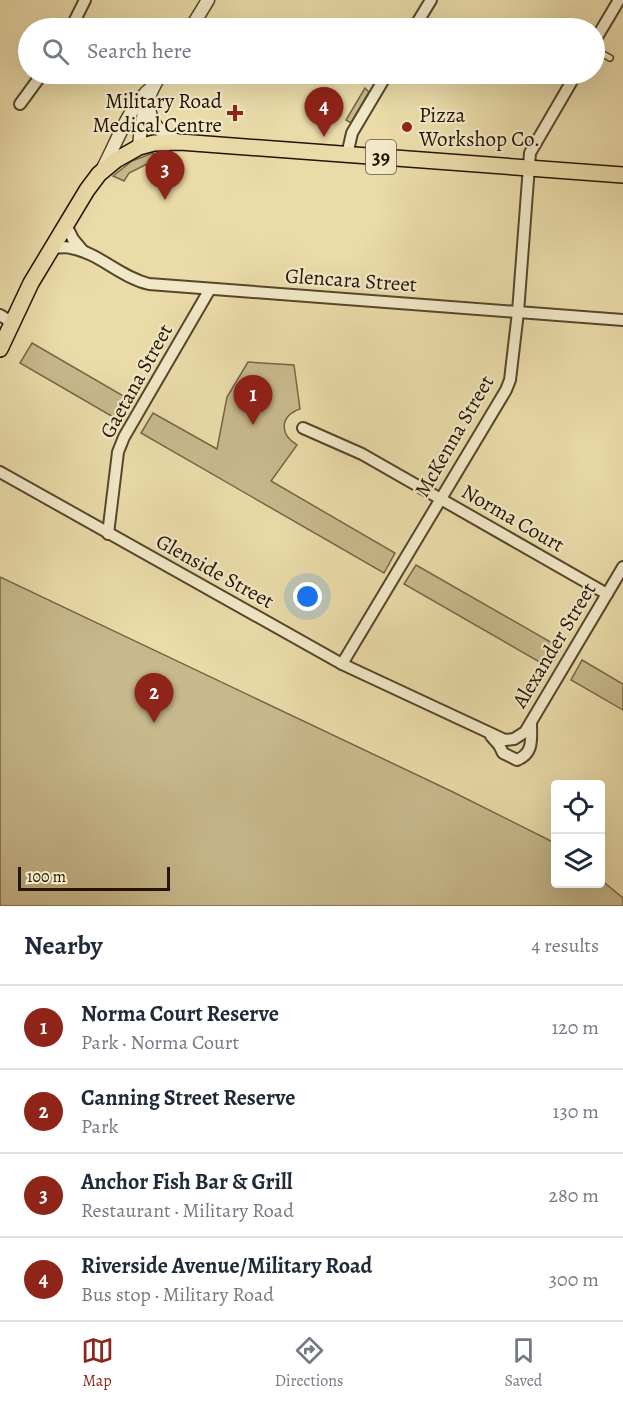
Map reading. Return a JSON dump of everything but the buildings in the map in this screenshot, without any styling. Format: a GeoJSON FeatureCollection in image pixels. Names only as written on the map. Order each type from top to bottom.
{"type":"FeatureCollection","features":[{"type":"Feature","properties":{"kind":"main road","name":"39"},"geometry":{"type":"LineString","coordinates":[[0,349],[6,319],[99,174],[116,160],[139,147],[154,143],[180,142],[623,175]]}},
{"type":"Feature","properties":{"kind":"street"},"geometry":{"type":"LineString","coordinates":[[76,18],[85,0]]}},
{"type":"Feature","properties":{"kind":"street"},"geometry":{"type":"LineString","coordinates":[[197,18],[208,0]]}},
{"type":"Feature","properties":{"kind":"street"},"geometry":{"type":"LineString","coordinates":[[420,18],[431,0]]}},
{"type":"Feature","properties":{"kind":"street"},"geometry":{"type":"LineString","coordinates":[[605,24],[619,0]]}},
{"type":"Feature","properties":{"kind":"street"},"geometry":{"type":"LineString","coordinates":[[20,104],[35,84]]}},
{"type":"Feature","properties":{"kind":"street"},"geometry":{"type":"LineString","coordinates":[[99,174],[120,132],[154,84]]}},
{"type":"Feature","properties":{"kind":"street"},"geometry":{"type":"LineString","coordinates":[[347,155],[352,133],[381,84]]}},
{"type":"Feature","properties":{"kind":"street","name":"McKenna Street"},"geometry":{"type":"LineString","coordinates":[[342,664],[510,380],[532,147],[570,84]]}},
{"type":"Feature","properties":{"kind":"street"},"geometry":{"type":"LineString","coordinates":[[139,147],[140,130],[152,87]]}},
{"type":"Feature","properties":{"kind":"street"},"geometry":{"type":"LineString","coordinates":[[147,99],[155,126],[180,142]]}},
{"type":"Feature","properties":{"kind":"street","name":"Glencara Street"},"geometry":{"type":"LineString","coordinates":[[66,225],[73,239],[83,251]]}},
{"type":"Feature","properties":{"kind":"street","name":"Glencara Street"},"geometry":{"type":"LineString","coordinates":[[52,248],[83,251],[138,282],[623,320]]}},
{"type":"Feature","properties":{"kind":"street","name":"Gaetana Street"},"geometry":{"type":"LineString","coordinates":[[108,534],[118,452],[124,437],[210,289]]}},
{"type":"Feature","properties":{"kind":"street","name":"Norma Court"},"geometry":{"type":"LineString","coordinates":[[303,428],[362,454],[607,594]]}},
{"type":"Feature","properties":{"kind":"street","name":"Glenside Street"},"geometry":{"type":"LineString","coordinates":[[0,472],[342,664],[491,735],[505,740],[514,739]]}},
{"type":"Feature","properties":{"kind":"street","name":"Alexander Street"},"geometry":{"type":"LineString","coordinates":[[514,739],[525,732],[622,572]]}},
{"type":"Feature","properties":{"kind":"street"},"geometry":{"type":"LineString","coordinates":[[491,735],[503,753],[517,760],[528,753],[531,745],[531,721]]}},
{"type":"Feature","properties":{"kind":"lane"},"geometry":{"type":"LineString","coordinates":[[605,55],[610,58]]}},
{"type":"Feature","properties":{"kind":"shaded area"},"geometry":{"type":"Polygon","coordinates":[[[365,88],[369,92],[351,123],[346,120],[365,88]]]}},
{"type":"Feature","properties":{"kind":"shaded area"},"geometry":{"type":"Polygon","coordinates":[[[153,153],[155,160],[129,173],[124,181],[113,176],[132,161],[153,153]]]}},
{"type":"Feature","properties":{"kind":"shaded area"},"geometry":{"type":"Polygon","coordinates":[[[32,343],[132,401],[120,421],[20,363],[32,343]]]}},
{"type":"Feature","properties":{"kind":"shaded area"},"geometry":{"type":"Polygon","coordinates":[[[248,362],[294,365],[300,409],[289,416],[284,426],[287,436],[297,445],[271,481],[395,553],[384,573],[141,433],[153,413],[217,449],[227,397],[248,362]]]}},
{"type":"Feature","properties":{"kind":"shaded area"},"geometry":{"type":"Polygon","coordinates":[[[416,565],[561,648],[550,668],[404,584],[416,565]]]}},
{"type":"Feature","properties":{"kind":"shaded area"},"geometry":{"type":"Polygon","coordinates":[[[0,577],[453,792],[551,841],[551,888],[605,888],[605,883],[623,898],[623,906],[0,906],[0,577]]]}},
{"type":"Feature","properties":{"kind":"shaded area"},"geometry":{"type":"Polygon","coordinates":[[[582,660],[623,684],[623,710],[571,680],[582,660]]]}},
{"type":"Feature","properties":{"kind":"place","name":"Military Road Medical Centre"},"geometry":{"type":"Point","coordinates":[235,113]}},
{"type":"Feature","properties":{"kind":"place","name":"Pizza Workshop Co."},"geometry":{"type":"Point","coordinates":[407,127]}},
{"type":"Feature","properties":{"kind":"place","name":"Riverside Avenue/Military Road"},"geometry":{"type":"Point","coordinates":[324,137]}},
{"type":"Feature","properties":{"kind":"place","name":"Anchor Fish Bar & Grill"},"geometry":{"type":"Point","coordinates":[165,200]}},
{"type":"Feature","properties":{"kind":"place","name":"Norma Court Reserve"},"geometry":{"type":"Point","coordinates":[253,425]}},
{"type":"Feature","properties":{"kind":"place","name":"Canning Street Reserve"},"geometry":{"type":"Point","coordinates":[154,723]}}]}
